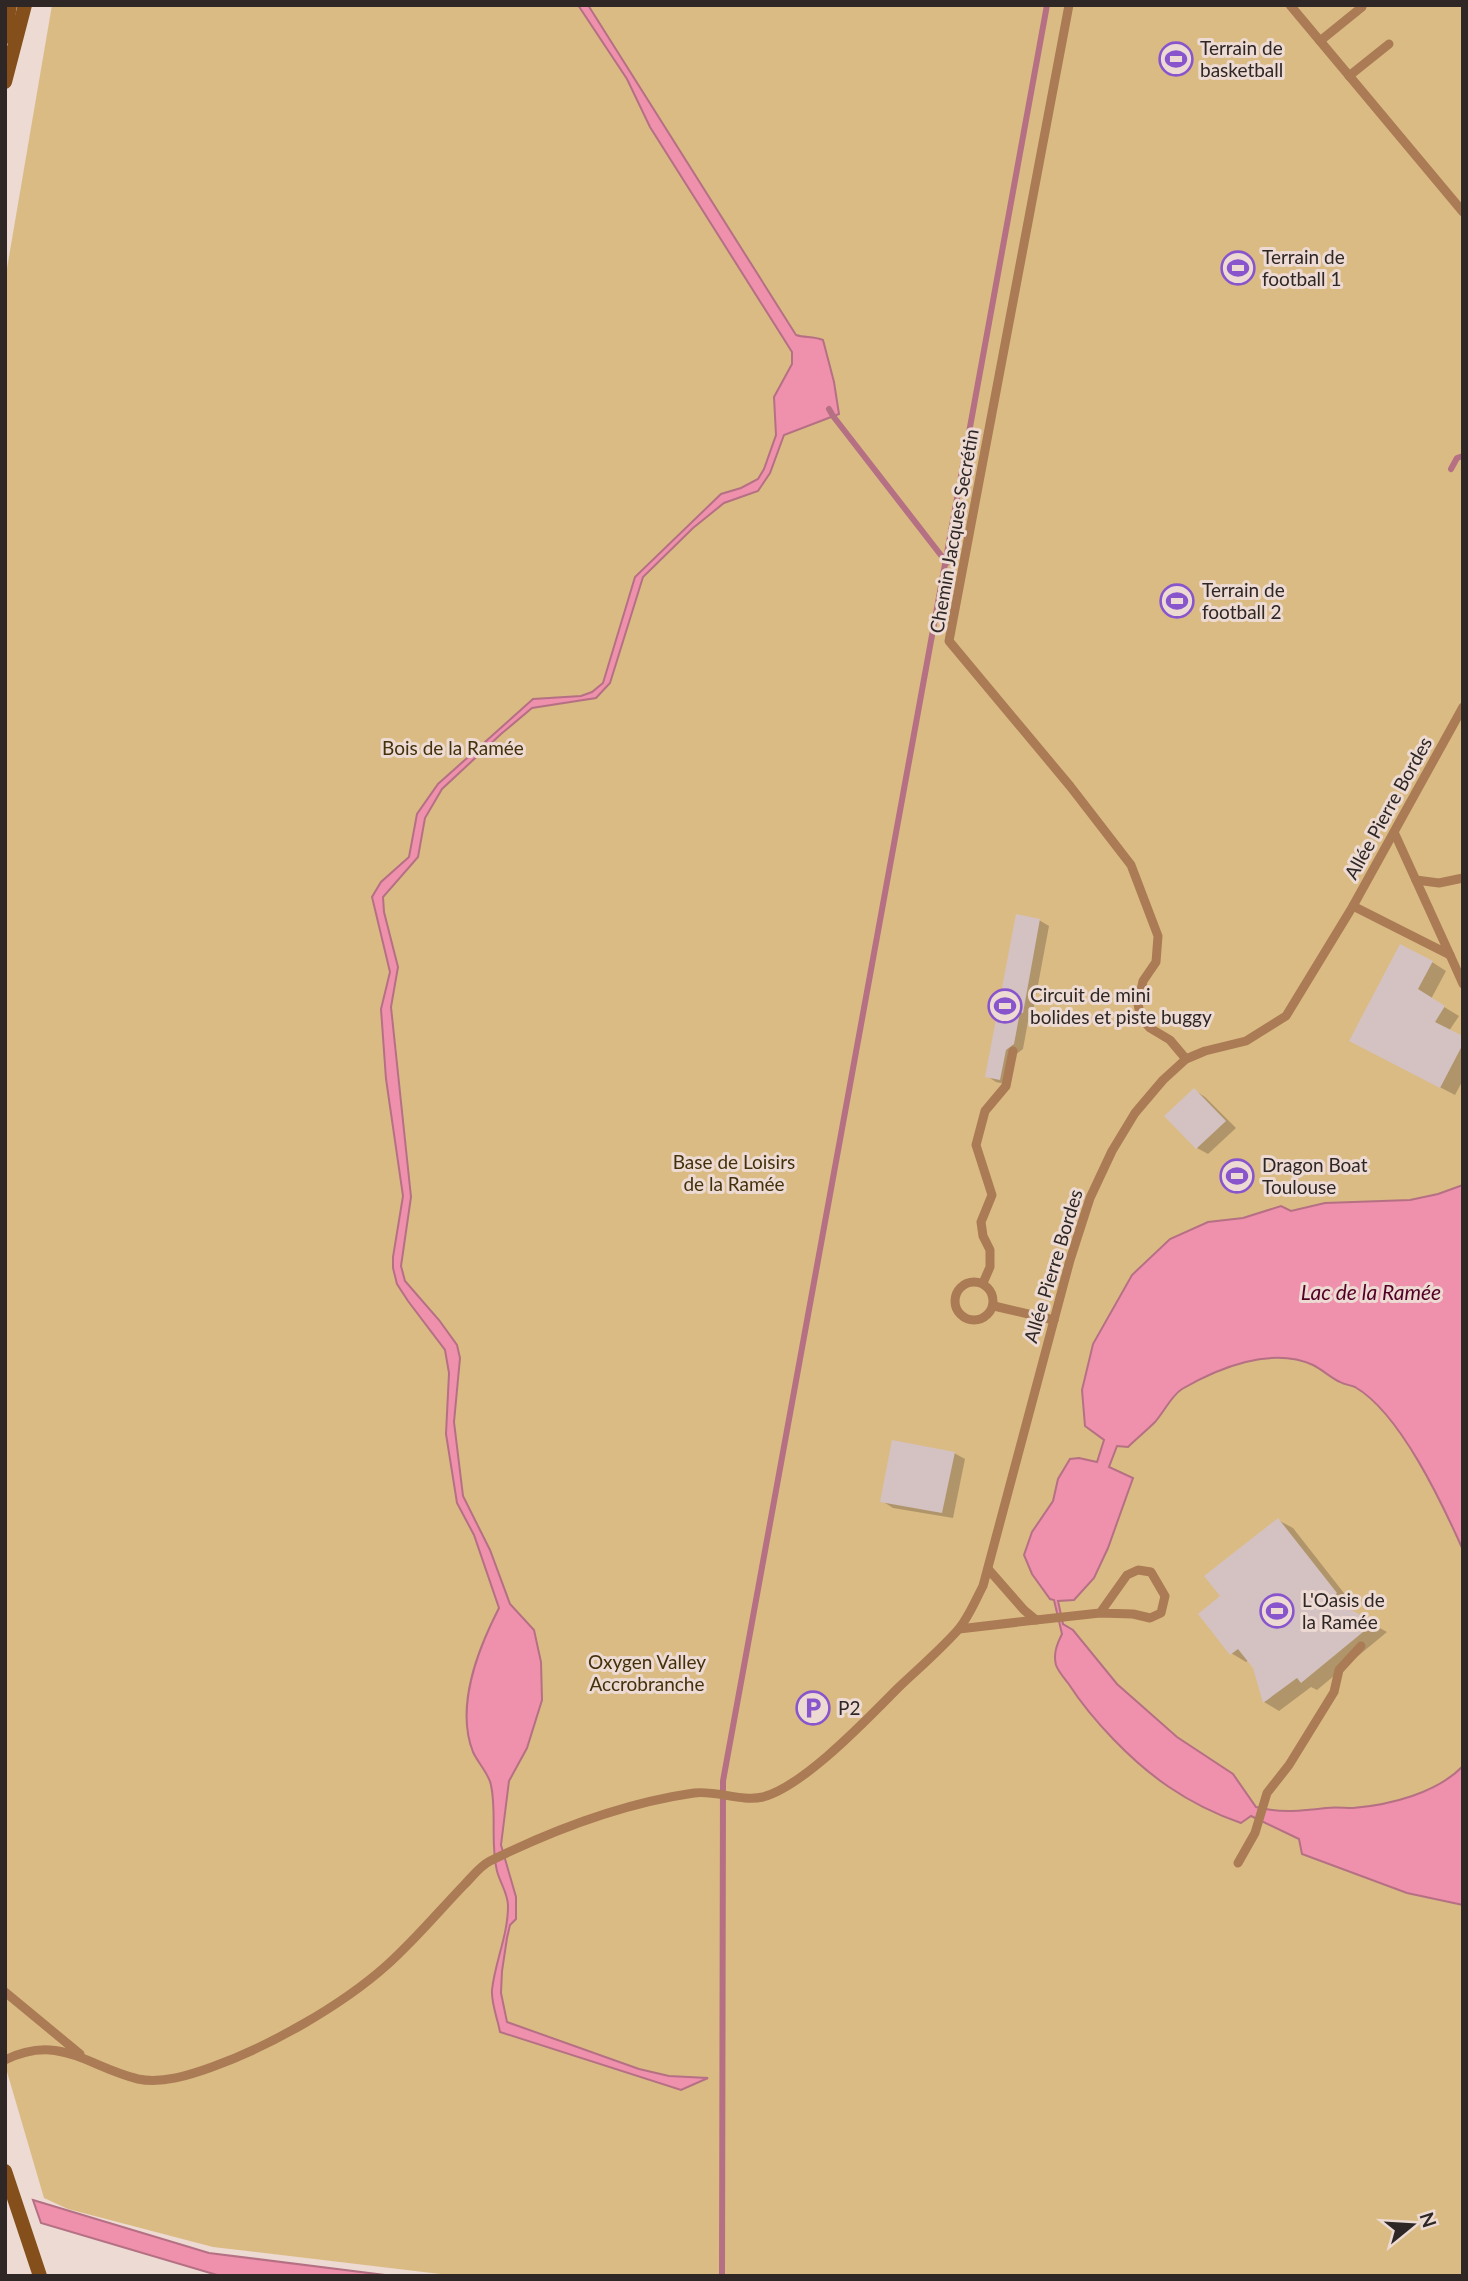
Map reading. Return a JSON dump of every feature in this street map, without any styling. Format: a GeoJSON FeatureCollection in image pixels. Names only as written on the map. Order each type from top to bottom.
{"type":"FeatureCollection","features":[{"type":"Feature","properties":{"kind":"main road"},"geometry":{"type":"LineString","coordinates":[[5,37],[10,5]]}},
{"type":"Feature","properties":{"kind":"main road"},"geometry":{"type":"LineString","coordinates":[[5,82],[25,5]]}},
{"type":"Feature","properties":{"kind":"main road"},"geometry":{"type":"LineString","coordinates":[[5,2171],[40,2276]]}},
{"type":"Feature","properties":{"kind":"lane","name":"Chemin Jacques Secrétin"},"geometry":{"type":"LineString","coordinates":[[1069,5],[949,641],[1131,864],[1158,936],[1156,962],[1143,981],[1138,1004],[1142,1018],[1150,1027],[1170,1040],[1186,1059]]}},
{"type":"Feature","properties":{"kind":"lane"},"geometry":{"type":"LineString","coordinates":[[1290,5],[1463,212]]}},
{"type":"Feature","properties":{"kind":"lane"},"geometry":{"type":"LineString","coordinates":[[1320,41],[1362,7]]}},
{"type":"Feature","properties":{"kind":"lane"},"geometry":{"type":"LineString","coordinates":[[1349,76],[1389,44]]}},
{"type":"Feature","properties":{"kind":"lane","name":"Allée Pierre Bordes"},"geometry":{"type":"LineString","coordinates":[[84,2057],[139,2079],[161,2080],[190,2073],[239,2055],[331,2007],[360,1986],[388,1964],[491,1861],[600,1815],[693,1793],[759,1798],[775,1793],[803,1775],[873,1713],[959,1629],[984,1586],[1070,1259],[1090,1198],[1112,1152],[1135,1113],[1163,1080],[1186,1059],[1205,1051],[1246,1041],[1286,1016],[1353,905],[1463,707]]}},
{"type":"Feature","properties":{"kind":"lane"},"geometry":{"type":"LineString","coordinates":[[1394,832],[1463,984]]}},
{"type":"Feature","properties":{"kind":"lane"},"geometry":{"type":"LineString","coordinates":[[1416,880],[1439,883],[1463,878]]}},
{"type":"Feature","properties":{"kind":"lane"},"geometry":{"type":"LineString","coordinates":[[1353,905],[1450,955]]}},
{"type":"Feature","properties":{"kind":"lane"},"geometry":{"type":"LineString","coordinates":[[984,1283],[990,1268],[990,1250],[983,1236],[981,1222],[992,1195],[976,1145],[985,1111],[1006,1086],[1013,1051]]}},
{"type":"Feature","properties":{"kind":"lane"},"geometry":{"type":"LineString","coordinates":[[972,1281],[984,1283],[992,1293],[993,1306],[987,1317],[975,1321],[962,1318],[955,1308],[954,1296],[961,1286],[972,1281]]}},
{"type":"Feature","properties":{"kind":"lane"},"geometry":{"type":"LineString","coordinates":[[993,1306],[1054,1320]]}},
{"type":"Feature","properties":{"kind":"lane"},"geometry":{"type":"LineString","coordinates":[[989,1570],[1036,1620]]}},
{"type":"Feature","properties":{"kind":"lane"},"geometry":{"type":"LineString","coordinates":[[959,1629],[1073,1614],[1133,1614],[1150,1618],[1161,1613],[1165,1596],[1151,1572],[1138,1570],[1127,1575],[1100,1613]]}},
{"type":"Feature","properties":{"kind":"lane"},"geometry":{"type":"LineString","coordinates":[[1238,1863],[1255,1833],[1267,1793],[1289,1765],[1334,1692],[1339,1670],[1361,1646]]}},
{"type":"Feature","properties":{"kind":"lane"},"geometry":{"type":"LineString","coordinates":[[5,1992],[84,2057]]}},
{"type":"Feature","properties":{"kind":"lane"},"geometry":{"type":"LineString","coordinates":[[5,2060],[33,2050],[54,2049],[84,2057]]}},
{"type":"Feature","properties":{"kind":"green space","name":"Base de Loisirs de la Ramée"},"geometry":{"type":"Polygon","coordinates":[[[52,5],[1463,5],[1463,2276],[457,2276],[213,2247],[68,2209],[44,2198],[5,2065],[5,280],[52,5]]]}},
{"type":"Feature","properties":{"kind":"water"},"geometry":{"type":"Polygon","coordinates":[[[578,5],[588,5],[796,335],[823,340],[839,414],[784,435],[770,473],[758,491],[724,503],[693,528],[643,577],[610,683],[596,698],[532,708],[442,789],[425,818],[418,857],[383,897],[384,912],[398,967],[391,1007],[411,1197],[401,1266],[405,1281],[457,1345],[460,1358],[454,1422],[463,1496],[490,1550],[510,1604],[534,1630],[541,1662],[542,1700],[527,1748],[509,1781],[501,1845],[516,1897],[516,1919],[510,1925],[502,1971],[501,1993],[507,2022],[639,2069],[669,2076],[708,2078],[681,2090],[500,2032],[492,1990],[506,1927],[508,1901],[495,1860],[491,1785],[473,1752],[467,1716],[471,1678],[499,1608],[474,1535],[457,1503],[446,1434],[449,1373],[445,1350],[397,1284],[393,1268],[403,1196],[386,1079],[381,1009],[390,972],[372,897],[381,882],[409,857],[417,814],[438,784],[533,699],[581,696],[592,692],[603,683],[635,577],[721,494],[758,479],[776,435],[774,397],[792,364],[792,352],[650,127],[627,79],[578,5]]]}},
{"type":"Feature","properties":{"kind":"water","name":"Lac de la Ramée"},"geometry":{"type":"Polygon","coordinates":[[[1463,1185],[1463,1550],[1418,1461],[1388,1417],[1372,1400],[1355,1387],[1344,1384],[1313,1365],[1297,1360],[1263,1359],[1228,1367],[1182,1389],[1155,1422],[1128,1447],[1117,1446],[1109,1467],[1133,1478],[1108,1548],[1094,1578],[1074,1600],[1058,1601],[1063,1624],[1073,1630],[1117,1684],[1177,1737],[1233,1774],[1256,1807],[1291,1811],[1382,1804],[1412,1796],[1440,1784],[1463,1766],[1463,1905],[1407,1893],[1302,1854],[1299,1839],[1251,1816],[1241,1823],[1222,1816],[1186,1798],[1155,1777],[1101,1726],[1058,1670],[1055,1653],[1062,1634],[1054,1600],[1050,1599],[1032,1574],[1024,1555],[1032,1532],[1053,1501],[1058,1479],[1070,1459],[1097,1462],[1104,1440],[1085,1426],[1082,1390],[1093,1344],[1132,1275],[1170,1239],[1208,1222],[1243,1218],[1281,1206],[1291,1211],[1325,1203],[1410,1200],[1463,1185]]]}},
{"type":"Feature","properties":{"kind":"water"},"geometry":{"type":"Polygon","coordinates":[[[33,2200],[209,2253],[393,2276],[217,2275],[41,2223],[33,2200]]]}},
{"type":"Feature","properties":{"kind":"building"},"geometry":{"type":"Polygon","coordinates":[[[1016,914],[1040,919],[1023,1013],[1020,1012],[1014,1044],[1006,1050],[1000,1080],[985,1077],[1016,914]]]}},
{"type":"Feature","properties":{"kind":"building"},"geometry":{"type":"Polygon","coordinates":[[[1400,944],[1433,961],[1418,989],[1445,1006],[1435,1022],[1463,1036],[1463,1044],[1440,1088],[1349,1041],[1400,944]]]}},
{"type":"Feature","properties":{"kind":"building"},"geometry":{"type":"Polygon","coordinates":[[[1194,1088],[1226,1121],[1196,1149],[1164,1116],[1194,1088]]]}},
{"type":"Feature","properties":{"kind":"building"},"geometry":{"type":"Polygon","coordinates":[[[892,1440],[955,1452],[942,1513],[880,1502],[892,1440]]]}},
{"type":"Feature","properties":{"kind":"building","name":"L'Oasis de la Ramée"},"geometry":{"type":"Polygon","coordinates":[[[1278,1518],[1337,1593],[1331,1598],[1374,1623],[1301,1683],[1297,1678],[1263,1703],[1253,1668],[1238,1649],[1230,1655],[1198,1614],[1220,1596],[1204,1576],[1278,1518]]]}},
{"type":"Feature","properties":{"kind":"waterway"},"geometry":{"type":"LineString","coordinates":[[722,2276],[723,1781],[1047,5]]}},
{"type":"Feature","properties":{"kind":"waterway"},"geometry":{"type":"LineString","coordinates":[[829,409],[947,563]]}},
{"type":"Feature","properties":{"kind":"waterway"},"geometry":{"type":"LineString","coordinates":[[1451,469],[1457,458],[1463,456]]}},
{"type":"Feature","properties":{"kind":"place","name":"Terrain de basketball"},"geometry":{"type":"Point","coordinates":[1176,59]}},
{"type":"Feature","properties":{"kind":"place","name":"Terrain de football 1"},"geometry":{"type":"Point","coordinates":[1238,268]}},
{"type":"Feature","properties":{"kind":"place","name":"Terrain de football 2"},"geometry":{"type":"Point","coordinates":[1177,601]}},
{"type":"Feature","properties":{"kind":"place","name":"Circuit de mini bolides et piste buggy"},"geometry":{"type":"Point","coordinates":[1005,1006]}},
{"type":"Feature","properties":{"kind":"place","name":"Dragon Boat Toulouse"},"geometry":{"type":"Point","coordinates":[1237,1176]}},
{"type":"Feature","properties":{"kind":"place","name":"L'Oasis de la Ramée"},"geometry":{"type":"Point","coordinates":[1277,1611]}},
{"type":"Feature","properties":{"kind":"place","name":"P2"},"geometry":{"type":"Point","coordinates":[813,1708]}},
{"type":"Feature","properties":{"kind":"park label","name":"Bois de la Ramée"},"geometry":{"type":"Point","coordinates":[453,748]}},
{"type":"Feature","properties":{"kind":"park label","name":"Oxygen Valley Accrobranche"},"geometry":{"type":"Point","coordinates":[647,1673]}}]}
